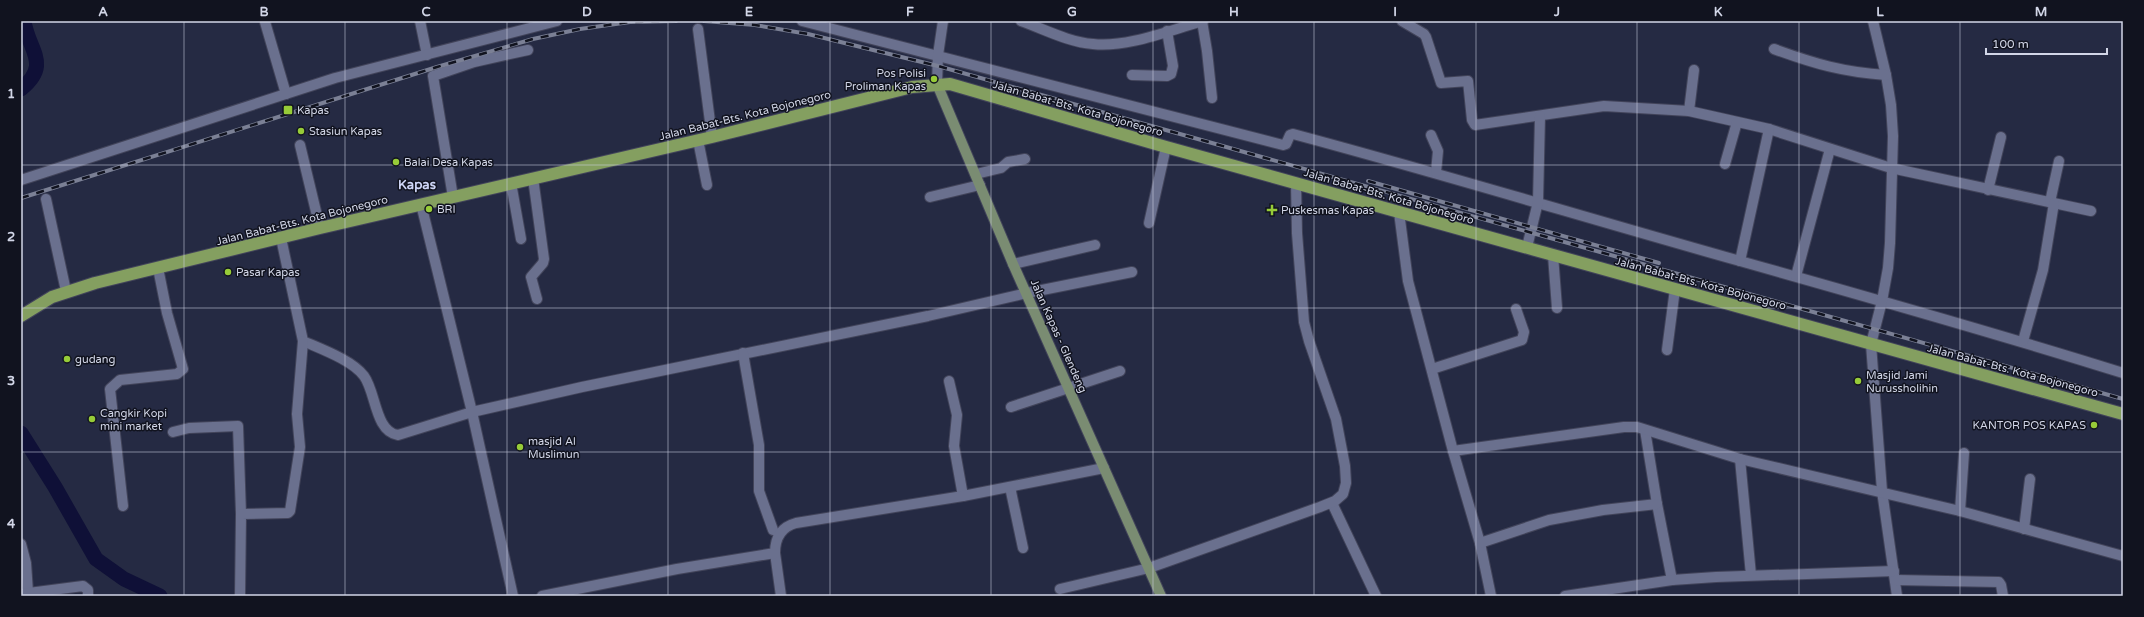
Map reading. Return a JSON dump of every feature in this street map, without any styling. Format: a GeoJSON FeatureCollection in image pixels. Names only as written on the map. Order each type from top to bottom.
{"type":"FeatureCollection","features":[{"type":"Feature","properties":{"kind":"highway","name":"Jalan Babat-Bts. Kota Bojonegoro"},"geometry":{"type":"LineString","coordinates":[[21,316],[52,297],[66,292],[158,268],[421,204],[712,137],[912,87],[938,84],[962,87],[1166,147],[2123,414]]}},
{"type":"Feature","properties":{"kind":"main road","name":"Jalan Kapas - Glendeng"},"geometry":{"type":"LineString","coordinates":[[938,84],[1013,264],[1161,596]]}},
{"type":"Feature","properties":{"kind":"street"},"geometry":{"type":"LineString","coordinates":[[420,21],[427,55]]}},
{"type":"Feature","properties":{"kind":"street"},"geometry":{"type":"LineString","coordinates":[[21,180],[335,78],[557,21]]}},
{"type":"Feature","properties":{"kind":"street"},"geometry":{"type":"LineString","coordinates":[[806,21],[838,25],[938,55],[1283,145],[1286,144],[1290,135],[1293,134],[1436,172],[1520,199],[1538,202],[2023,341],[2123,373]]}},
{"type":"Feature","properties":{"kind":"street"},"geometry":{"type":"LineString","coordinates":[[938,84],[938,55],[943,21]]}},
{"type":"Feature","properties":{"kind":"street"},"geometry":{"type":"LineString","coordinates":[[1021,21],[1038,24],[1077,41],[1094,44],[1116,45],[1202,21],[1212,98]]}},
{"type":"Feature","properties":{"kind":"street"},"geometry":{"type":"LineString","coordinates":[[1402,21],[1407,26],[1424,34],[1426,37],[1441,83],[1466,80],[1469,81],[1472,118],[1474,124],[1604,106],[1689,111],[1769,129],[1891,168],[2091,211]]}},
{"type":"Feature","properties":{"kind":"street"},"geometry":{"type":"LineString","coordinates":[[1873,21],[1886,75],[1892,120],[1890,242],[1882,301],[1871,344],[1882,491],[1897,596]]}},
{"type":"Feature","properties":{"kind":"street"},"geometry":{"type":"LineString","coordinates":[[265,22],[286,94]]}},
{"type":"Feature","properties":{"kind":"street"},"geometry":{"type":"LineString","coordinates":[[698,29],[712,137]]}},
{"type":"Feature","properties":{"kind":"street"},"geometry":{"type":"LineString","coordinates":[[1132,76],[1167,76],[1171,74],[1173,66],[1168,31]]}},
{"type":"Feature","properties":{"kind":"street"},"geometry":{"type":"LineString","coordinates":[[1774,49],[1836,69],[1886,75]]}},
{"type":"Feature","properties":{"kind":"street"},"geometry":{"type":"LineString","coordinates":[[453,197],[434,76],[474,62],[528,50]]}},
{"type":"Feature","properties":{"kind":"street"},"geometry":{"type":"LineString","coordinates":[[1689,111],[1694,70]]}},
{"type":"Feature","properties":{"kind":"street"},"geometry":{"type":"LineString","coordinates":[[1527,247],[1538,202],[1540,116]]}},
{"type":"Feature","properties":{"kind":"street"},"geometry":{"type":"LineString","coordinates":[[1725,164],[1737,122]]}},
{"type":"Feature","properties":{"kind":"street"},"geometry":{"type":"LineString","coordinates":[[1740,261],[1769,129]]}},
{"type":"Feature","properties":{"kind":"street"},"geometry":{"type":"LineString","coordinates":[[1432,135],[1438,151],[1436,172]]}},
{"type":"Feature","properties":{"kind":"street"},"geometry":{"type":"LineString","coordinates":[[1988,190],[2001,137]]}},
{"type":"Feature","properties":{"kind":"street"},"geometry":{"type":"LineString","coordinates":[[698,140],[707,185]]}},
{"type":"Feature","properties":{"kind":"street"},"geometry":{"type":"LineString","coordinates":[[300,146],[320,228]]}},
{"type":"Feature","properties":{"kind":"street"},"geometry":{"type":"LineString","coordinates":[[1149,223],[1166,147]]}},
{"type":"Feature","properties":{"kind":"street"},"geometry":{"type":"LineString","coordinates":[[1796,276],[1830,149]]}},
{"type":"Feature","properties":{"kind":"street"},"geometry":{"type":"LineString","coordinates":[[976,174],[1001,168],[1008,162],[1025,159]]}},
{"type":"Feature","properties":{"kind":"street"},"geometry":{"type":"LineString","coordinates":[[2023,341],[2043,270],[2059,161]]}},
{"type":"Feature","properties":{"kind":"street"},"geometry":{"type":"LineString","coordinates":[[533,178],[544,259],[543,263],[531,277],[537,299]]}},
{"type":"Feature","properties":{"kind":"street"},"geometry":{"type":"LineString","coordinates":[[511,183],[521,239]]}},
{"type":"Feature","properties":{"kind":"street"},"geometry":{"type":"LineString","coordinates":[[1060,589],[1149,568],[1332,503],[1340,497],[1344,491],[1345,466],[1336,419],[1311,348],[1304,322],[1297,233],[1296,183]]}},
{"type":"Feature","properties":{"kind":"street"},"geometry":{"type":"LineString","coordinates":[[930,197],[980,185]]}},
{"type":"Feature","properties":{"kind":"street"},"geometry":{"type":"LineString","coordinates":[[46,199],[66,292]]}},
{"type":"Feature","properties":{"kind":"street"},"geometry":{"type":"LineString","coordinates":[[421,204],[472,412],[513,596]]}},
{"type":"Feature","properties":{"kind":"street"},"geometry":{"type":"LineString","coordinates":[[1399,212],[1405,263],[1453,451],[1480,542],[1491,596]]}},
{"type":"Feature","properties":{"kind":"street"},"geometry":{"type":"LineString","coordinates":[[241,514],[288,513],[290,511],[300,447],[297,414],[303,341],[281,238]]}},
{"type":"Feature","properties":{"kind":"street"},"geometry":{"type":"LineString","coordinates":[[1013,264],[1095,245]]}},
{"type":"Feature","properties":{"kind":"street"},"geometry":{"type":"LineString","coordinates":[[1553,255],[1557,308]]}},
{"type":"Feature","properties":{"kind":"street"},"geometry":{"type":"LineString","coordinates":[[123,506],[110,389],[120,380],[177,374],[183,369],[158,268]]}},
{"type":"Feature","properties":{"kind":"street"},"geometry":{"type":"LineString","coordinates":[[303,341],[341,359],[364,377],[386,429],[393,434],[398,435],[472,412],[743,353],[928,316],[1027,293],[1132,272]]}},
{"type":"Feature","properties":{"kind":"street"},"geometry":{"type":"LineString","coordinates":[[1667,350],[1675,289]]}},
{"type":"Feature","properties":{"kind":"street"},"geometry":{"type":"LineString","coordinates":[[1432,369],[1522,340],[1524,332],[1516,309]]}},
{"type":"Feature","properties":{"kind":"street"},"geometry":{"type":"LineString","coordinates":[[743,353],[759,445],[759,491],[773,530],[781,596]]}},
{"type":"Feature","properties":{"kind":"street"},"geometry":{"type":"LineString","coordinates":[[1011,407],[1120,371]]}},
{"type":"Feature","properties":{"kind":"street"},"geometry":{"type":"LineString","coordinates":[[949,381],[957,415],[954,446],[963,496]]}},
{"type":"Feature","properties":{"kind":"street"},"geometry":{"type":"LineString","coordinates":[[173,432],[189,428],[238,426],[241,514],[240,596]]}},
{"type":"Feature","properties":{"kind":"street"},"geometry":{"type":"LineString","coordinates":[[1453,451],[1624,427],[1645,430],[1740,459],[1960,510],[2123,556]]}},
{"type":"Feature","properties":{"kind":"street"},"geometry":{"type":"LineString","coordinates":[[1645,430],[1657,504],[1672,580]]}},
{"type":"Feature","properties":{"kind":"street"},"geometry":{"type":"LineString","coordinates":[[1960,510],[1964,453]]}},
{"type":"Feature","properties":{"kind":"street"},"geometry":{"type":"LineString","coordinates":[[1740,459],[1751,574]]}},
{"type":"Feature","properties":{"kind":"street"},"geometry":{"type":"LineString","coordinates":[[773,530],[778,526],[787,526],[963,496],[1104,468]]}},
{"type":"Feature","properties":{"kind":"street"},"geometry":{"type":"LineString","coordinates":[[2024,529],[2030,479]]}},
{"type":"Feature","properties":{"kind":"street"},"geometry":{"type":"LineString","coordinates":[[1010,487],[1023,548]]}},
{"type":"Feature","properties":{"kind":"street"},"geometry":{"type":"LineString","coordinates":[[1332,503],[1376,596]]}},
{"type":"Feature","properties":{"kind":"street"},"geometry":{"type":"LineString","coordinates":[[1480,542],[1549,520],[1603,510],[1657,504]]}},
{"type":"Feature","properties":{"kind":"street"},"geometry":{"type":"LineString","coordinates":[[775,549],[778,536],[787,526]]}},
{"type":"Feature","properties":{"kind":"street"},"geometry":{"type":"LineString","coordinates":[[21,544],[26,563],[25,593],[83,586],[88,590],[88,596]]}},
{"type":"Feature","properties":{"kind":"street"},"geometry":{"type":"LineString","coordinates":[[542,596],[775,549]]}},
{"type":"Feature","properties":{"kind":"street"},"geometry":{"type":"LineString","coordinates":[[1565,596],[1672,580],[1751,574],[1894,576],[1994,581],[2001,584],[2003,596]]}},
{"type":"Feature","properties":{"kind":"waterway"},"geometry":{"type":"LineString","coordinates":[[21,89],[30,80],[35,72],[37,64],[36,56],[26,31],[24,21]]}},
{"type":"Feature","properties":{"kind":"waterway"},"geometry":{"type":"LineString","coordinates":[[21,433],[55,487],[96,559],[124,579],[160,596]]}},
{"type":"Feature","properties":{"kind":"railway"},"geometry":{"type":"LineString","coordinates":[[21,198],[437,67],[533,39],[580,29],[630,22],[676,21]]}},
{"type":"Feature","properties":{"kind":"railway"},"geometry":{"type":"LineString","coordinates":[[704,21],[755,25],[808,34],[938,66],[2123,399]]}},
{"type":"Feature","properties":{"kind":"railway"},"geometry":{"type":"LineString","coordinates":[[1368,181],[1659,263]]}},
{"type":"Feature","properties":{"kind":"place","name":"Pos Polisi Proliman Kapas"},"geometry":{"type":"Point","coordinates":[934,79]}},
{"type":"Feature","properties":{"kind":"place","name":"Kapas"},"geometry":{"type":"Point","coordinates":[288,110]}},
{"type":"Feature","properties":{"kind":"place","name":"Stasiun Kapas"},"geometry":{"type":"Point","coordinates":[301,131]}},
{"type":"Feature","properties":{"kind":"place","name":"Balai Desa Kapas"},"geometry":{"type":"Point","coordinates":[396,162]}},
{"type":"Feature","properties":{"kind":"place","name":"BRI"},"geometry":{"type":"Point","coordinates":[429,209]}},
{"type":"Feature","properties":{"kind":"place","name":"Puskesmas Kapas"},"geometry":{"type":"Point","coordinates":[1272,210]}},
{"type":"Feature","properties":{"kind":"place","name":"Pasar Kapas"},"geometry":{"type":"Point","coordinates":[228,272]}},
{"type":"Feature","properties":{"kind":"place","name":"gudang"},"geometry":{"type":"Point","coordinates":[67,359]}},
{"type":"Feature","properties":{"kind":"place","name":"Masjid Jami Nurussholihin"},"geometry":{"type":"Point","coordinates":[1858,381]}},
{"type":"Feature","properties":{"kind":"place","name":"Cangkir Kopi mini market"},"geometry":{"type":"Point","coordinates":[92,419]}},
{"type":"Feature","properties":{"kind":"place","name":"KANTOR POS KAPAS"},"geometry":{"type":"Point","coordinates":[2094,425]}},
{"type":"Feature","properties":{"kind":"place","name":"masjid Al Muslimun"},"geometry":{"type":"Point","coordinates":[520,447]}},
{"type":"Feature","properties":{"kind":"district","name":"Kapas"},"geometry":{"type":"Point","coordinates":[417,184]}}]}
